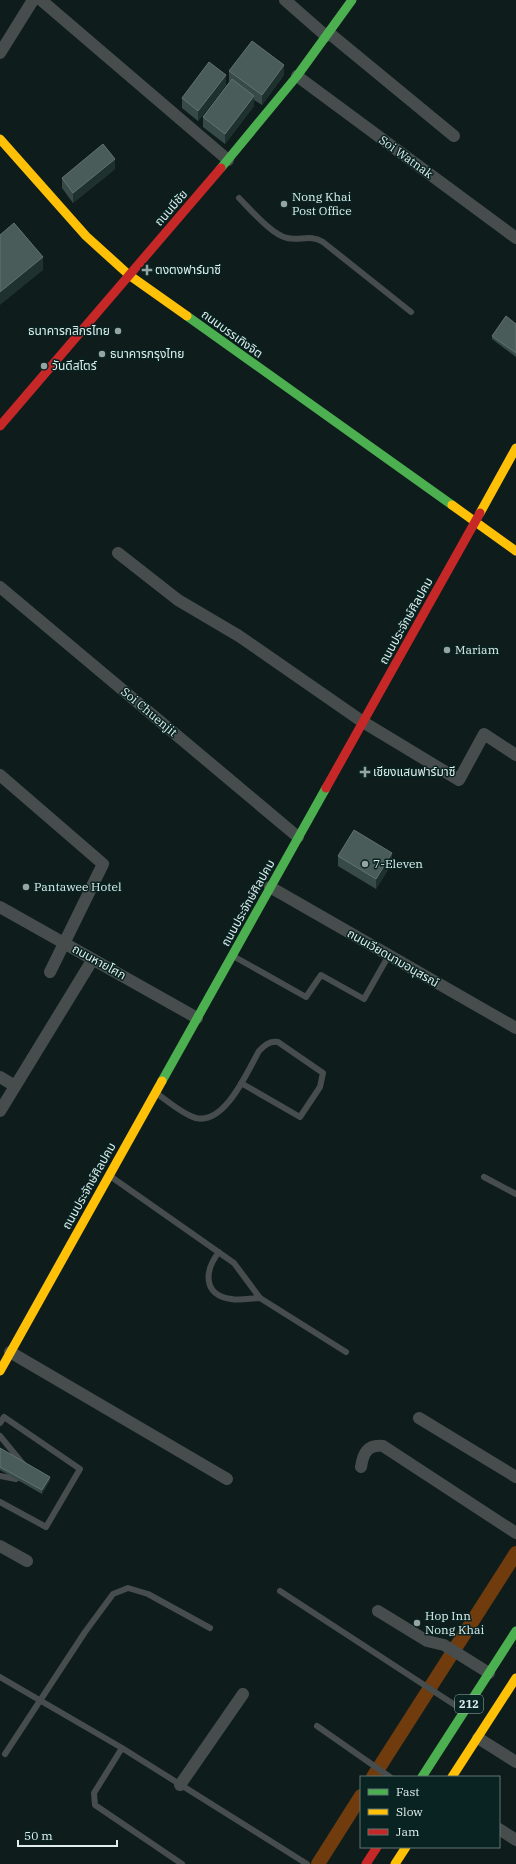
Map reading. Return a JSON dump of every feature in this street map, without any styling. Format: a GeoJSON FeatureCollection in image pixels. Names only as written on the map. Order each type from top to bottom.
{"type":"FeatureCollection","features":[{"type":"Feature","properties":{"kind":"street"},"geometry":{"type":"LineString","coordinates":[[0,53],[33,0]]}},
{"type":"Feature","properties":{"kind":"street"},"geometry":{"type":"LineString","coordinates":[[41,0],[228,160]]}},
{"type":"Feature","properties":{"kind":"street"},"geometry":{"type":"LineString","coordinates":[[285,0],[454,136]]}},
{"type":"Feature","properties":{"kind":"street","name":"ถนนมีชัย"},"geometry":{"type":"LineString","coordinates":[[1,424],[228,160],[296,76],[352,0]]}},
{"type":"Feature","properties":{"kind":"street","name":"Soi Watnak"},"geometry":{"type":"LineString","coordinates":[[296,76],[516,238]]}},
{"type":"Feature","properties":{"kind":"street","name":"ถนนบรรเทิงจิต"},"geometry":{"type":"LineString","coordinates":[[0,139],[86,236],[129,275],[516,551]]}},
{"type":"Feature","properties":{"kind":"street","name":"ถนนประจักษ์ศิลปคม"},"geometry":{"type":"LineString","coordinates":[[0,1371],[516,448]]}},
{"type":"Feature","properties":{"kind":"street"},"geometry":{"type":"LineString","coordinates":[[118,553],[178,600],[239,636],[363,722],[459,780],[484,734],[516,755]]}},
{"type":"Feature","properties":{"kind":"street","name":"Soi Chuenjit"},"geometry":{"type":"LineString","coordinates":[[0,587],[298,837]]}},
{"type":"Feature","properties":{"kind":"street"},"geometry":{"type":"LineString","coordinates":[[0,775],[102,864],[50,972]]}},
{"type":"Feature","properties":{"kind":"street","name":"ถนนเวียดนามอนุสรณ์"},"geometry":{"type":"LineString","coordinates":[[270,887],[516,1028]]}},
{"type":"Feature","properties":{"kind":"street","name":"ถนนหายโศก"},"geometry":{"type":"LineString","coordinates":[[0,907],[197,1018]]}},
{"type":"Feature","properties":{"kind":"street"},"geometry":{"type":"LineString","coordinates":[[1,1108],[93,959]]}},
{"type":"Feature","properties":{"kind":"street"},"geometry":{"type":"LineString","coordinates":[[0,1077],[15,1086]]}},
{"type":"Feature","properties":{"kind":"street"},"geometry":{"type":"LineString","coordinates":[[10,1352],[227,1479]]}},
{"type":"Feature","properties":{"kind":"street"},"geometry":{"type":"LineString","coordinates":[[419,1418],[516,1477]]}},
{"type":"Feature","properties":{"kind":"street"},"geometry":{"type":"LineString","coordinates":[[361,1467],[362,1457],[366,1451],[377,1445],[383,1446],[516,1533]]}},
{"type":"Feature","properties":{"kind":"street"},"geometry":{"type":"LineString","coordinates":[[0,1546],[27,1561]]}},
{"type":"Feature","properties":{"kind":"street"},"geometry":{"type":"LineString","coordinates":[[378,1611],[427,1641],[444,1645],[489,1673]]}},
{"type":"Feature","properties":{"kind":"street","name":"212"},"geometry":{"type":"LineString","coordinates":[[423,1776],[461,1709],[489,1673],[516,1631]]}},
{"type":"Feature","properties":{"kind":"street","name":"212"},"geometry":{"type":"LineString","coordinates":[[453,1776],[516,1678]]}},
{"type":"Feature","properties":{"kind":"street"},"geometry":{"type":"LineString","coordinates":[[180,1785],[243,1694]]}},
{"type":"Feature","properties":{"kind":"street"},"geometry":{"type":"LineString","coordinates":[[478,1738],[516,1762]]}},
{"type":"Feature","properties":{"kind":"street"},"geometry":{"type":"LineString","coordinates":[[500,1830],[516,1840]]}},
{"type":"Feature","properties":{"kind":"street"},"geometry":{"type":"LineString","coordinates":[[366,1864],[376,1848]]}},
{"type":"Feature","properties":{"kind":"street"},"geometry":{"type":"LineString","coordinates":[[396,1864],[405,1848]]}},
{"type":"Feature","properties":{"kind":"lane"},"geometry":{"type":"LineString","coordinates":[[239,198],[282,237],[295,239],[317,238],[412,312]]}},
{"type":"Feature","properties":{"kind":"lane"},"geometry":{"type":"LineString","coordinates":[[232,956],[306,998],[321,975],[364,999],[389,955]]}},
{"type":"Feature","properties":{"kind":"lane"},"geometry":{"type":"LineString","coordinates":[[155,1092],[190,1116],[202,1119],[211,1117],[219,1113],[225,1107],[241,1083],[259,1051],[266,1044],[272,1042],[278,1042],[324,1073],[320,1087],[300,1117],[241,1083]]}},
{"type":"Feature","properties":{"kind":"lane"},"geometry":{"type":"LineString","coordinates":[[109,1175],[234,1263],[260,1298],[346,1352]]}},
{"type":"Feature","properties":{"kind":"lane"},"geometry":{"type":"LineString","coordinates":[[484,1177],[516,1194]]}},
{"type":"Feature","properties":{"kind":"lane"},"geometry":{"type":"LineString","coordinates":[[218,1252],[208,1267],[208,1281],[217,1294],[233,1300],[260,1298]]}},
{"type":"Feature","properties":{"kind":"lane"},"geometry":{"type":"LineString","coordinates":[[0,1423],[4,1417],[80,1468],[46,1527],[0,1502]]}},
{"type":"Feature","properties":{"kind":"lane"},"geometry":{"type":"LineString","coordinates":[[0,1436],[24,1465],[16,1479],[0,1476]]}},
{"type":"Feature","properties":{"kind":"lane"},"geometry":{"type":"LineString","coordinates":[[5,1754],[39,1700],[85,1632],[113,1594],[128,1588],[148,1594],[210,1628]]}},
{"type":"Feature","properties":{"kind":"lane"},"geometry":{"type":"LineString","coordinates":[[280,1590],[419,1683],[461,1709]]}},
{"type":"Feature","properties":{"kind":"lane"},"geometry":{"type":"LineString","coordinates":[[0,1677],[122,1748],[307,1864]]}},
{"type":"Feature","properties":{"kind":"lane"},"geometry":{"type":"LineString","coordinates":[[317,1726],[389,1776]]}},
{"type":"Feature","properties":{"kind":"lane"},"geometry":{"type":"LineString","coordinates":[[122,1748],[94,1792],[95,1805],[182,1864]]}},
{"type":"Feature","properties":{"kind":"building"},"geometry":{"type":"Polygon","coordinates":[[[252,41],[284,65],[262,95],[229,71],[252,41]]]}},
{"type":"Feature","properties":{"kind":"building"},"geometry":{"type":"Polygon","coordinates":[[[209,62],[226,75],[198,111],[182,98],[209,62]]]}},
{"type":"Feature","properties":{"kind":"building"},"geometry":{"type":"Polygon","coordinates":[[[232,79],[254,96],[225,134],[203,117],[232,79]]]}},
{"type":"Feature","properties":{"kind":"building"},"geometry":{"type":"Polygon","coordinates":[[[103,144],[115,159],[73,193],[62,178],[103,144]]]}},
{"type":"Feature","properties":{"kind":"building"},"geometry":{"type":"Polygon","coordinates":[[[14,223],[43,257],[0,292],[0,235],[14,223]]]}},
{"type":"Feature","properties":{"kind":"building"},"geometry":{"type":"Polygon","coordinates":[[[506,316],[516,324],[516,353],[492,336],[506,316]]]}},
{"type":"Feature","properties":{"kind":"building","name":"7-Eleven"},"geometry":{"type":"Polygon","coordinates":[[[354,830],[392,853],[376,879],[338,856],[354,830]]]}},
{"type":"Feature","properties":{"kind":"building"},"geometry":{"type":"Polygon","coordinates":[[[0,1448],[50,1477],[42,1490],[0,1467],[0,1448]]]}},
{"type":"Feature","properties":{"kind":"waterway"},"geometry":{"type":"LineString","coordinates":[[374,1776],[516,1553]]}},
{"type":"Feature","properties":{"kind":"waterway"},"geometry":{"type":"LineString","coordinates":[[318,1864],[360,1798]]}},
{"type":"Feature","properties":{"kind":"traffic: fast"},"geometry":{"type":"LineString","coordinates":[[221,168],[297,76],[352,0]]}},
{"type":"Feature","properties":{"kind":"traffic: fast"},"geometry":{"type":"LineString","coordinates":[[187,316],[452,505]]}},
{"type":"Feature","properties":{"kind":"traffic: fast"},"geometry":{"type":"LineString","coordinates":[[162,1081],[326,788]]}},
{"type":"Feature","properties":{"kind":"traffic: fast"},"geometry":{"type":"LineString","coordinates":[[423,1776],[516,1631]]}},
{"type":"Feature","properties":{"kind":"traffic: slow"},"geometry":{"type":"LineString","coordinates":[[0,139],[86,236],[129,275],[187,316]]}},
{"type":"Feature","properties":{"kind":"traffic: slow"},"geometry":{"type":"LineString","coordinates":[[480,513],[516,448]]}},
{"type":"Feature","properties":{"kind":"traffic: slow"},"geometry":{"type":"LineString","coordinates":[[452,505],[516,551]]}},
{"type":"Feature","properties":{"kind":"traffic: slow"},"geometry":{"type":"LineString","coordinates":[[0,1371],[162,1081]]}},
{"type":"Feature","properties":{"kind":"traffic: slow"},"geometry":{"type":"LineString","coordinates":[[453,1776],[516,1678]]}},
{"type":"Feature","properties":{"kind":"traffic: slow"},"geometry":{"type":"LineString","coordinates":[[395,1864],[405,1848]]}},
{"type":"Feature","properties":{"kind":"traffic: jam"},"geometry":{"type":"LineString","coordinates":[[0,426],[221,168]]}},
{"type":"Feature","properties":{"kind":"traffic: jam"},"geometry":{"type":"LineString","coordinates":[[326,788],[480,513]]}},
{"type":"Feature","properties":{"kind":"traffic: jam"},"geometry":{"type":"LineString","coordinates":[[366,1864],[376,1848]]}},
{"type":"Feature","properties":{"kind":"place","name":"Nong Khai Post Office"},"geometry":{"type":"Point","coordinates":[284,204]}},
{"type":"Feature","properties":{"kind":"place","name":"ตงตงฟาร์มาซี"},"geometry":{"type":"Point","coordinates":[147,270]}},
{"type":"Feature","properties":{"kind":"place","name":"ธนาคารกสิกรไทย"},"geometry":{"type":"Point","coordinates":[118,331]}},
{"type":"Feature","properties":{"kind":"place","name":"ธนาคารกรุงไทย"},"geometry":{"type":"Point","coordinates":[102,354]}},
{"type":"Feature","properties":{"kind":"place","name":"วันดีสโตร์"},"geometry":{"type":"Point","coordinates":[44,366]}},
{"type":"Feature","properties":{"kind":"place","name":"Mariam"},"geometry":{"type":"Point","coordinates":[447,650]}},
{"type":"Feature","properties":{"kind":"place","name":"เชียงแสนฟาร์มาซี"},"geometry":{"type":"Point","coordinates":[365,772]}},
{"type":"Feature","properties":{"kind":"place","name":"7-Eleven"},"geometry":{"type":"Point","coordinates":[365,864]}},
{"type":"Feature","properties":{"kind":"place","name":"Pantawee Hotel"},"geometry":{"type":"Point","coordinates":[26,887]}},
{"type":"Feature","properties":{"kind":"place","name":"Hop Inn Nong Khai"},"geometry":{"type":"Point","coordinates":[417,1623]}}]}
